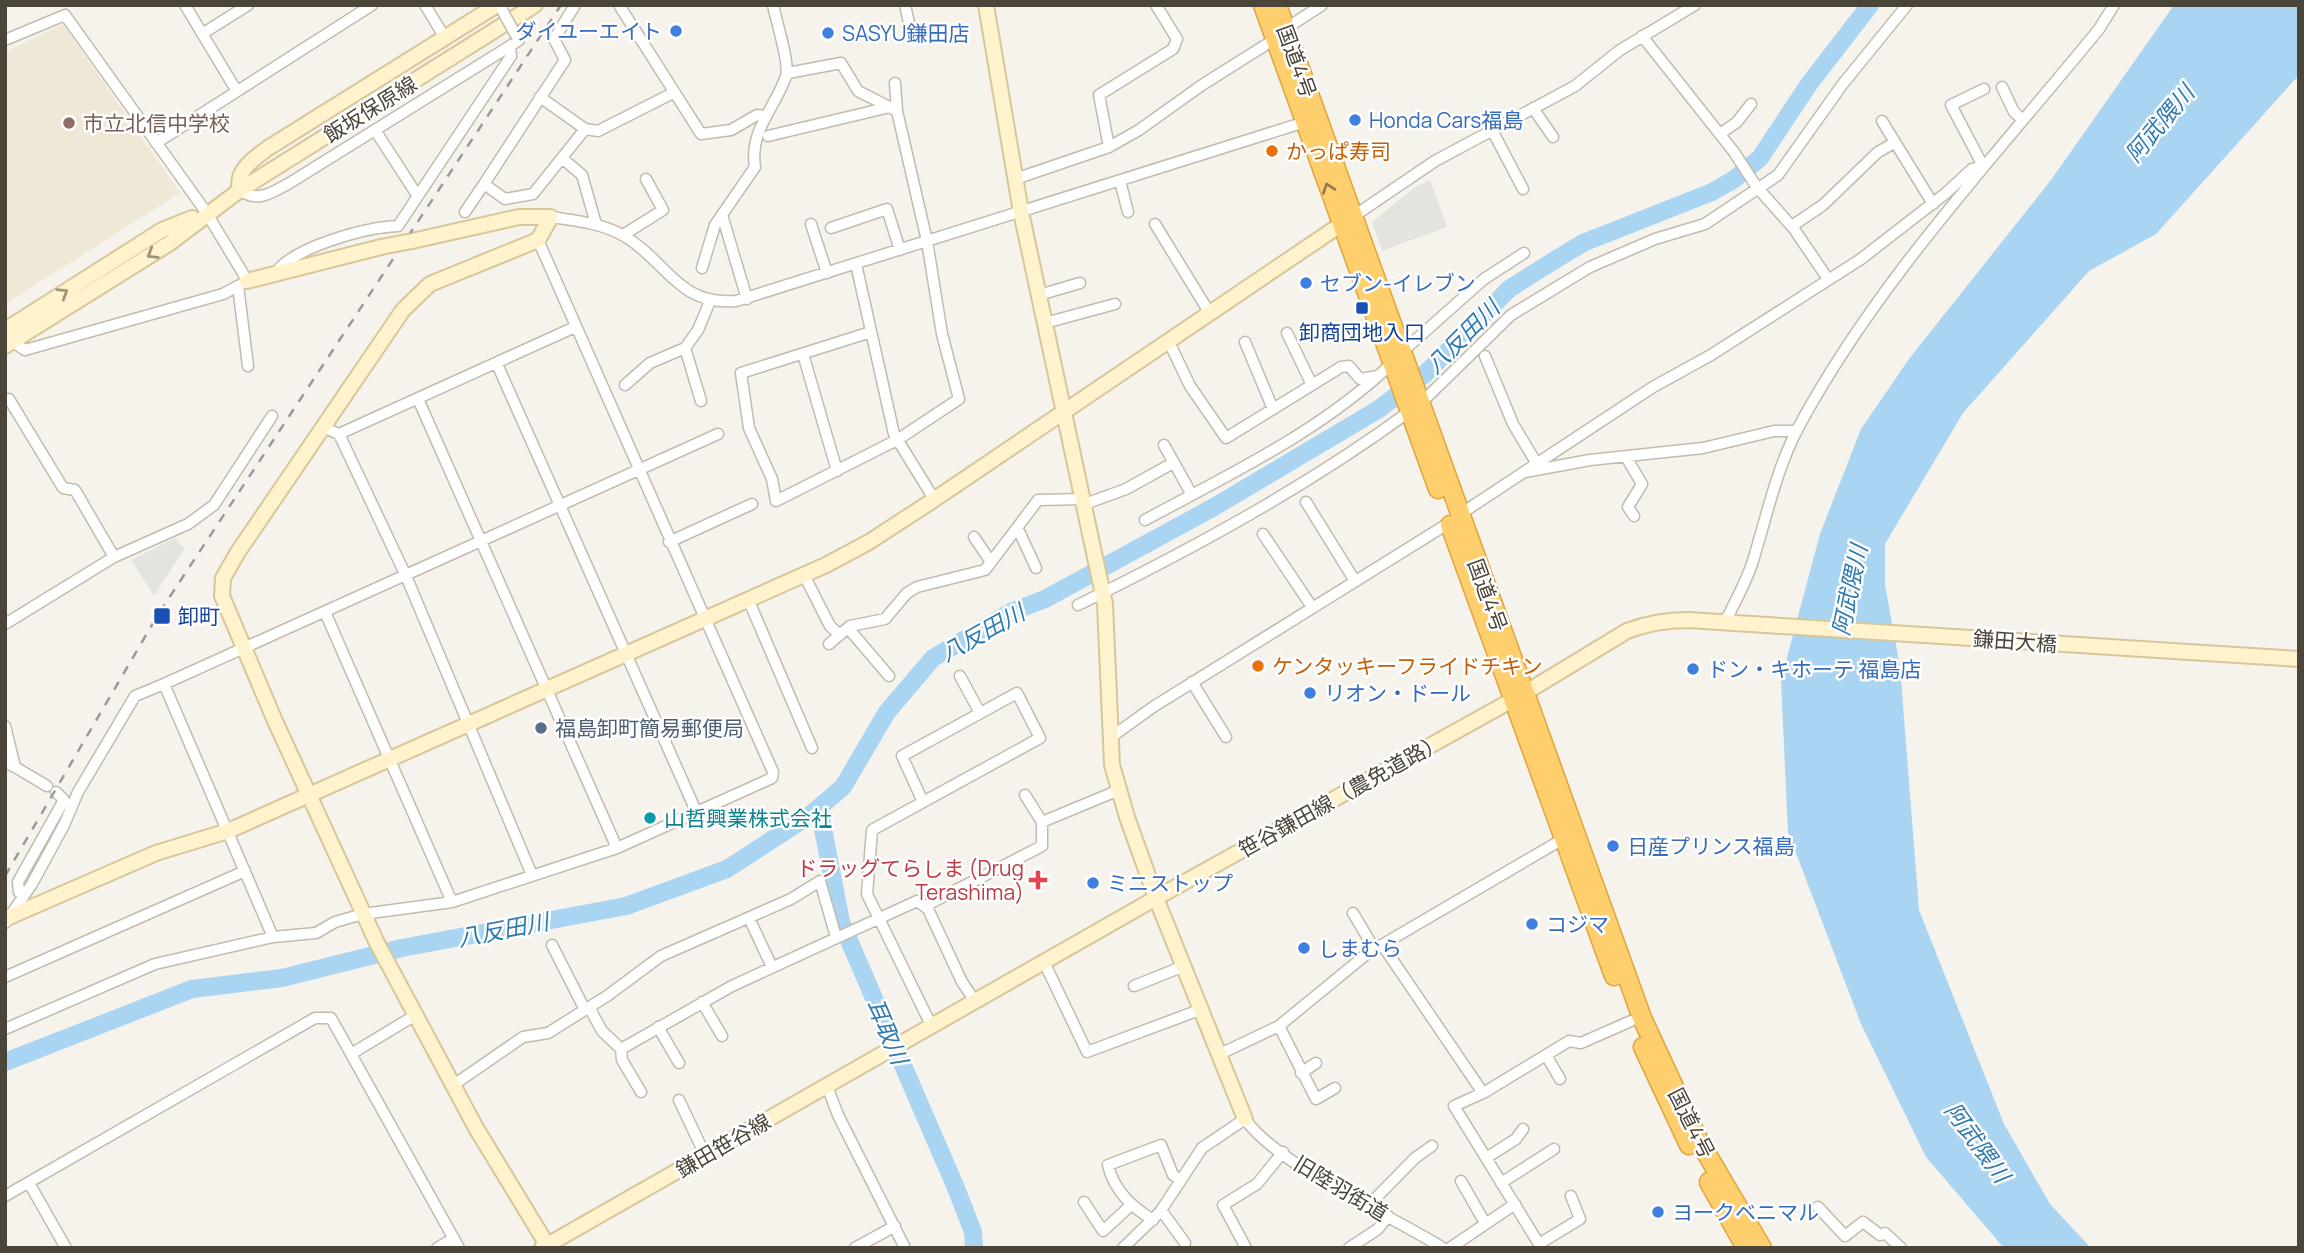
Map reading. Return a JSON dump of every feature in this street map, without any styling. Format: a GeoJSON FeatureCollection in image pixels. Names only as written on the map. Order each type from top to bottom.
{"type":"FeatureCollection","features":[{"type":"Feature","properties":{"kind":"highway","name":"国道4号"},"geometry":{"type":"LineString","coordinates":[[1263,5],[1280,34],[1347,220],[1394,363],[1415,404],[1517,697],[1563,839],[1632,1021],[1675,1120],[1746,1248]]}},
{"type":"Feature","properties":{"kind":"highway","name":"国道4号"},"geometry":{"type":"LineString","coordinates":[[1277,5],[1280,34],[1305,122],[1347,220]]}},
{"type":"Feature","properties":{"kind":"highway","name":"国道4号"},"geometry":{"type":"LineString","coordinates":[[1517,697],[1642,1018],[1698,1139],[1762,1248]]}},
{"type":"Feature","properties":{"kind":"street"},"geometry":{"type":"LineString","coordinates":[[185,5],[236,90]]}},
{"type":"Feature","properties":{"kind":"street"},"geometry":{"type":"LineString","coordinates":[[202,34],[248,5]]}},
{"type":"Feature","properties":{"kind":"street"},"geometry":{"type":"LineString","coordinates":[[156,143],[372,5]]}},
{"type":"Feature","properties":{"kind":"street"},"geometry":{"type":"LineString","coordinates":[[425,5],[445,38]]}},
{"type":"Feature","properties":{"kind":"street","name":"飯坂保原線"},"geometry":{"type":"LineString","coordinates":[[8,339],[162,230],[206,212],[535,5]]}},
{"type":"Feature","properties":{"kind":"street"},"geometry":{"type":"LineString","coordinates":[[465,212],[565,60],[554,39],[575,5]]}},
{"type":"Feature","properties":{"kind":"street"},"geometry":{"type":"LineString","coordinates":[[619,5],[701,134],[731,130],[757,115],[765,116]]}},
{"type":"Feature","properties":{"kind":"street"},"geometry":{"type":"LineString","coordinates":[[702,268],[711,234],[755,167],[752,151],[756,132],[788,73],[773,5]]}},
{"type":"Feature","properties":{"kind":"street"},"geometry":{"type":"LineString","coordinates":[[905,5],[912,37]]}},
{"type":"Feature","properties":{"kind":"street"},"geometry":{"type":"LineString","coordinates":[[986,5],[1021,212],[1102,590],[1110,738],[1119,790],[1156,898],[1245,1119],[1202,1148],[1161,1210],[1123,1248]]}},
{"type":"Feature","properties":{"kind":"street"},"geometry":{"type":"LineString","coordinates":[[1109,147],[1099,95],[1174,49],[1177,39],[1156,5]]}},
{"type":"Feature","properties":{"kind":"street"},"geometry":{"type":"LineString","coordinates":[[1015,179],[1109,147],[1139,130],[1322,5]]}},
{"type":"Feature","properties":{"kind":"street"},"geometry":{"type":"LineString","coordinates":[[1078,605],[1353,452],[1415,404],[1511,316],[1590,267],[1655,239],[1705,224],[1778,175],[1842,85],[1907,5]]}},
{"type":"Feature","properties":{"kind":"street"},"geometry":{"type":"LineString","coordinates":[[1517,697],[1609,641],[1642,625],[1673,620],[1728,623],[1751,567],[1767,510],[1797,431],[1826,378],[1866,320],[1983,166],[2099,29],[2114,5]]}},
{"type":"Feature","properties":{"kind":"street"},"geometry":{"type":"LineString","coordinates":[[499,7],[519,40],[267,195],[254,198],[240,190],[239,176],[256,156],[499,7]]}},
{"type":"Feature","properties":{"kind":"street"},"geometry":{"type":"LineString","coordinates":[[7,920],[156,853],[228,831],[804,575],[869,542],[1406,179],[1593,74],[1620,50],[1690,7]]}},
{"type":"Feature","properties":{"kind":"street"},"geometry":{"type":"LineString","coordinates":[[5,40],[65,15],[206,212],[242,284],[248,366]]}},
{"type":"Feature","properties":{"kind":"street"},"geometry":{"type":"LineString","coordinates":[[1642,36],[1734,152],[1758,188],[1792,226],[1828,279]]}},
{"type":"Feature","properties":{"kind":"street"},"geometry":{"type":"LineString","coordinates":[[277,271],[287,260],[331,241],[383,226],[398,226],[511,56],[510,46]]}},
{"type":"Feature","properties":{"kind":"street"},"geometry":{"type":"LineString","coordinates":[[788,73],[841,62],[858,91],[894,109]]}},
{"type":"Feature","properties":{"kind":"street"},"geometry":{"type":"LineString","coordinates":[[871,332],[741,373],[749,428],[772,479],[776,501],[897,440],[960,398],[942,334],[927,241],[894,109],[895,83]]}},
{"type":"Feature","properties":{"kind":"street"},"geometry":{"type":"LineString","coordinates":[[2002,87],[2014,112],[2023,120]]}},
{"type":"Feature","properties":{"kind":"street"},"geometry":{"type":"LineString","coordinates":[[1983,166],[1951,105],[1984,89]]}},
{"type":"Feature","properties":{"kind":"street"},"geometry":{"type":"LineString","coordinates":[[540,97],[585,129],[598,131],[673,93]]}},
{"type":"Feature","properties":{"kind":"street"},"geometry":{"type":"LineString","coordinates":[[1720,134],[1737,122],[1751,104]]}},
{"type":"Feature","properties":{"kind":"street"},"geometry":{"type":"LineString","coordinates":[[1533,108],[1553,137]]}},
{"type":"Feature","properties":{"kind":"street"},"geometry":{"type":"LineString","coordinates":[[768,136],[894,109]]}},
{"type":"Feature","properties":{"kind":"street"},"geometry":{"type":"LineString","coordinates":[[1882,121],[1933,204]]}},
{"type":"Feature","properties":{"kind":"street"},"geometry":{"type":"LineString","coordinates":[[8,339],[25,350],[223,293],[277,271],[519,217],[551,217],[596,224],[623,235],[684,288],[710,301],[747,299],[1305,122]]}},
{"type":"Feature","properties":{"kind":"street"},"geometry":{"type":"LineString","coordinates":[[484,184],[506,199],[533,194],[585,129]]}},
{"type":"Feature","properties":{"kind":"street"},"geometry":{"type":"LineString","coordinates":[[375,130],[418,195]]}},
{"type":"Feature","properties":{"kind":"street"},"geometry":{"type":"LineString","coordinates":[[1492,130],[1523,189]]}},
{"type":"Feature","properties":{"kind":"street"},"geometry":{"type":"LineString","coordinates":[[1792,226],[1823,205],[1878,152],[1894,143]]}},
{"type":"Feature","properties":{"kind":"street"},"geometry":{"type":"LineString","coordinates":[[563,159],[582,175],[596,224]]}},
{"type":"Feature","properties":{"kind":"street"},"geometry":{"type":"LineString","coordinates":[[1110,738],[1192,682],[1454,519],[1861,259],[1933,204],[1972,169],[1983,166]]}},
{"type":"Feature","properties":{"kind":"street"},"geometry":{"type":"LineString","coordinates":[[623,235],[663,210],[646,179]]}},
{"type":"Feature","properties":{"kind":"street"},"geometry":{"type":"LineString","coordinates":[[1121,181],[1128,212]]}},
{"type":"Feature","properties":{"kind":"street"},"geometry":{"type":"LineString","coordinates":[[831,228],[887,209],[900,250]]}},
{"type":"Feature","properties":{"kind":"street"},"geometry":{"type":"LineString","coordinates":[[722,215],[747,299]]}},
{"type":"Feature","properties":{"kind":"street"},"geometry":{"type":"LineString","coordinates":[[546,1247],[452,1086],[391,972],[222,596],[223,578],[403,310],[421,290],[441,279],[538,240],[551,217]]}},
{"type":"Feature","properties":{"kind":"street"},"geometry":{"type":"LineString","coordinates":[[811,224],[827,273]]}},
{"type":"Feature","properties":{"kind":"street"},"geometry":{"type":"LineString","coordinates":[[1155,224],[1209,312]]}},
{"type":"Feature","properties":{"kind":"street"},"geometry":{"type":"LineString","coordinates":[[5,1030],[155,964],[273,937],[316,933],[335,922],[363,914],[452,902],[617,848],[772,778],[773,772],[703,619],[538,240]]}},
{"type":"Feature","properties":{"kind":"street"},"geometry":{"type":"LineString","coordinates":[[1145,520],[1353,399],[1484,279],[1524,253]]}},
{"type":"Feature","properties":{"kind":"street"},"geometry":{"type":"LineString","coordinates":[[856,264],[897,440],[934,499]]}},
{"type":"Feature","properties":{"kind":"street"},"geometry":{"type":"LineString","coordinates":[[1039,295],[1080,283]]}},
{"type":"Feature","properties":{"kind":"street"},"geometry":{"type":"LineString","coordinates":[[625,386],[650,363],[685,348],[698,330],[710,301]]}},
{"type":"Feature","properties":{"kind":"street"},"geometry":{"type":"LineString","coordinates":[[1045,323],[1115,304]]}},
{"type":"Feature","properties":{"kind":"street"},"geometry":{"type":"LineString","coordinates":[[339,434],[575,327]]}},
{"type":"Feature","properties":{"kind":"street"},"geometry":{"type":"LineString","coordinates":[[1287,333],[1312,385]]}},
{"type":"Feature","properties":{"kind":"street"},"geometry":{"type":"LineString","coordinates":[[1167,340],[1190,386],[1226,438],[1341,367],[1349,366],[1360,379],[1394,363]]}},
{"type":"Feature","properties":{"kind":"street"},"geometry":{"type":"LineString","coordinates":[[1245,342],[1273,409]]}},
{"type":"Feature","properties":{"kind":"street"},"geometry":{"type":"LineString","coordinates":[[685,348],[701,401]]}},
{"type":"Feature","properties":{"kind":"street"},"geometry":{"type":"LineString","coordinates":[[803,354],[837,471]]}},
{"type":"Feature","properties":{"kind":"street"},"geometry":{"type":"LineString","coordinates":[[1485,356],[1510,418],[1537,464]]}},
{"type":"Feature","properties":{"kind":"street"},"geometry":{"type":"LineString","coordinates":[[498,363],[695,811]]}},
{"type":"Feature","properties":{"kind":"street"},"geometry":{"type":"LineString","coordinates":[[9,399],[63,488],[75,490],[114,557]]}},
{"type":"Feature","properties":{"kind":"street"},"geometry":{"type":"LineString","coordinates":[[418,399],[617,848]]}},
{"type":"Feature","properties":{"kind":"street"},"geometry":{"type":"LineString","coordinates":[[5,624],[114,557],[188,524],[214,505],[272,416]]}},
{"type":"Feature","properties":{"kind":"street"},"geometry":{"type":"LineString","coordinates":[[322,427],[339,434],[406,576],[532,875]]}},
{"type":"Feature","properties":{"kind":"street"},"geometry":{"type":"LineString","coordinates":[[1524,472],[1703,449],[1774,431],[1797,431]]}},
{"type":"Feature","properties":{"kind":"street"},"geometry":{"type":"LineString","coordinates":[[7,920],[64,825],[78,792],[135,696],[718,434]]}},
{"type":"Feature","properties":{"kind":"street"},"geometry":{"type":"LineString","coordinates":[[1164,445],[1192,495]]}},
{"type":"Feature","properties":{"kind":"street"},"geometry":{"type":"LineString","coordinates":[[1626,457],[1642,484],[1628,507],[1634,516]]}},
{"type":"Feature","properties":{"kind":"street"},"geometry":{"type":"LineString","coordinates":[[830,644],[844,631],[885,620],[906,593],[917,587],[985,570],[1038,500],[1084,502],[1126,489],[1173,463]]}},
{"type":"Feature","properties":{"kind":"street"},"geometry":{"type":"LineString","coordinates":[[1306,502],[1355,581]]}},
{"type":"Feature","properties":{"kind":"street"},"geometry":{"type":"LineString","coordinates":[[669,541],[752,504]]}},
{"type":"Feature","properties":{"kind":"street"},"geometry":{"type":"LineString","coordinates":[[1018,529],[1036,568]]}},
{"type":"Feature","properties":{"kind":"street"},"geometry":{"type":"LineString","coordinates":[[1263,534],[1312,607]]}},
{"type":"Feature","properties":{"kind":"street"},"geometry":{"type":"LineString","coordinates":[[974,537],[991,562]]}},
{"type":"Feature","properties":{"kind":"street"},"geometry":{"type":"LineString","coordinates":[[804,575],[830,626],[844,631],[889,676]]}},
{"type":"Feature","properties":{"kind":"street"},"geometry":{"type":"LineString","coordinates":[[748,599],[812,748]]}},
{"type":"Feature","properties":{"kind":"street"},"geometry":{"type":"LineString","coordinates":[[325,612],[452,902]]}},
{"type":"Feature","properties":{"kind":"street","name":"鎌田大橋"},"geometry":{"type":"LineString","coordinates":[[1728,623],[2299,659]]}},
{"type":"Feature","properties":{"kind":"street"},"geometry":{"type":"LineString","coordinates":[[960,676],[980,713]]}},
{"type":"Feature","properties":{"kind":"street"},"geometry":{"type":"LineString","coordinates":[[1192,682],[1226,737]]}},
{"type":"Feature","properties":{"kind":"street"},"geometry":{"type":"LineString","coordinates":[[163,684],[273,937]]}},
{"type":"Feature","properties":{"kind":"street"},"geometry":{"type":"LineString","coordinates":[[923,802],[901,755],[1017,693],[1040,738],[872,830],[867,894],[931,1025]]}},
{"type":"Feature","properties":{"kind":"street","name":"笹谷鎌田線（農免道路）"},"geometry":{"type":"LineString","coordinates":[[903,1041],[1517,697]]}},
{"type":"Feature","properties":{"kind":"street"},"geometry":{"type":"LineString","coordinates":[[5,726],[10,765],[52,789],[64,800],[18,883],[19,892],[24,895]]}},
{"type":"Feature","properties":{"kind":"street"},"geometry":{"type":"LineString","coordinates":[[1042,822],[1119,790]]}},
{"type":"Feature","properties":{"kind":"street"},"geometry":{"type":"LineString","coordinates":[[925,906],[1042,846],[1042,822],[1025,795]]}},
{"type":"Feature","properties":{"kind":"street"},"geometry":{"type":"LineString","coordinates":[[1220,1054],[1279,1026],[1379,948],[1563,839]]}},
{"type":"Feature","properties":{"kind":"street"},"geometry":{"type":"LineString","coordinates":[[5,977],[245,871]]}},
{"type":"Feature","properties":{"kind":"street"},"geometry":{"type":"LineString","coordinates":[[452,1086],[523,1037],[548,1033],[587,1009],[661,956],[748,918],[820,881],[838,936]]}},
{"type":"Feature","properties":{"kind":"street"},"geometry":{"type":"LineString","coordinates":[[621,1049],[702,1002],[772,967],[917,901],[925,906],[941,932],[962,982],[975,1001]]}},
{"type":"Feature","properties":{"kind":"street"},"geometry":{"type":"LineString","coordinates":[[1353,914],[1483,1093]]}},
{"type":"Feature","properties":{"kind":"street"},"geometry":{"type":"LineString","coordinates":[[748,918],[772,967]]}},
{"type":"Feature","properties":{"kind":"street"},"geometry":{"type":"LineString","coordinates":[[552,945],[587,1009],[602,1031],[621,1049],[622,1059],[642,1092]]}},
{"type":"Feature","properties":{"kind":"street"},"geometry":{"type":"LineString","coordinates":[[1044,962],[1087,1052],[1202,1009]]}},
{"type":"Feature","properties":{"kind":"street"},"geometry":{"type":"LineString","coordinates":[[1134,986],[1184,966]]}},
{"type":"Feature","properties":{"kind":"street"},"geometry":{"type":"LineString","coordinates":[[702,1002],[722,1036]]}},
{"type":"Feature","properties":{"kind":"street"},"geometry":{"type":"LineString","coordinates":[[351,1054],[414,1016]]}},
{"type":"Feature","properties":{"kind":"street"},"geometry":{"type":"LineString","coordinates":[[5,1196],[315,1018],[331,1018],[457,1243],[437,1248]]}},
{"type":"Feature","properties":{"kind":"street"},"geometry":{"type":"LineString","coordinates":[[1571,1196],[1580,1219],[1539,1244],[1454,1106],[1483,1093],[1569,1041],[1581,1043],[1632,1021]]}},
{"type":"Feature","properties":{"kind":"street"},"geometry":{"type":"LineString","coordinates":[[1279,1026],[1316,1098],[1335,1088]]}},
{"type":"Feature","properties":{"kind":"street"},"geometry":{"type":"LineString","coordinates":[[658,1027],[679,1063]]}},
{"type":"Feature","properties":{"kind":"street","name":"鎌田笹谷線"},"geometry":{"type":"LineString","coordinates":[[546,1247],[903,1041]]}},
{"type":"Feature","properties":{"kind":"street"},"geometry":{"type":"LineString","coordinates":[[1546,1055],[1560,1079]]}},
{"type":"Feature","properties":{"kind":"street"},"geometry":{"type":"LineString","coordinates":[[1301,1073],[1316,1063]]}},
{"type":"Feature","properties":{"kind":"street"},"geometry":{"type":"LineString","coordinates":[[827,1086],[838,1115],[905,1248]]}},
{"type":"Feature","properties":{"kind":"street"},"geometry":{"type":"LineString","coordinates":[[679,1100],[705,1155]]}},
{"type":"Feature","properties":{"kind":"street","name":"旧陸羽街道"},"geometry":{"type":"LineString","coordinates":[[1245,1119],[1253,1130],[1283,1152],[1368,1206],[1443,1248]]}},
{"type":"Feature","properties":{"kind":"street"},"geometry":{"type":"LineString","coordinates":[[1486,1158],[1516,1139],[1523,1129]]}},
{"type":"Feature","properties":{"kind":"street"},"geometry":{"type":"LineString","coordinates":[[1153,1220],[1130,1206],[1110,1175],[1108,1165],[1161,1145],[1173,1175],[1181,1180]]}},
{"type":"Feature","properties":{"kind":"street"},"geometry":{"type":"LineString","coordinates":[[1368,1206],[1415,1158],[1432,1146]]}},
{"type":"Feature","properties":{"kind":"street"},"geometry":{"type":"LineString","coordinates":[[1502,1183],[1555,1149]]}},
{"type":"Feature","properties":{"kind":"street"},"geometry":{"type":"LineString","coordinates":[[1246,1248],[1223,1205],[1257,1184],[1283,1152]]}},
{"type":"Feature","properties":{"kind":"street"},"geometry":{"type":"LineString","coordinates":[[1461,1181],[1485,1223]]}},
{"type":"Feature","properties":{"kind":"street"},"geometry":{"type":"LineString","coordinates":[[29,1183],[66,1248]]}},
{"type":"Feature","properties":{"kind":"street"},"geometry":{"type":"LineString","coordinates":[[1084,1202],[1103,1231],[1130,1206]]}},
{"type":"Feature","properties":{"kind":"street"},"geometry":{"type":"LineString","coordinates":[[1450,1248],[1515,1204]]}},
{"type":"Feature","properties":{"kind":"street"},"geometry":{"type":"LineString","coordinates":[[1818,1207],[1845,1236],[1863,1222],[1880,1235],[1885,1233],[1901,1248]]}},
{"type":"Feature","properties":{"kind":"street"},"geometry":{"type":"LineString","coordinates":[[1161,1210],[1185,1243]]}},
{"type":"Feature","properties":{"kind":"street"},"geometry":{"type":"LineString","coordinates":[[1349,1248],[1378,1229],[1388,1216]]}},
{"type":"Feature","properties":{"kind":"street"},"geometry":{"type":"LineString","coordinates":[[855,1248],[895,1226]]}},
{"type":"Feature","properties":{"kind":"shaded area","name":"市立北信中学校"},"geometry":{"type":"Polygon","coordinates":[[[63,24],[180,193],[5,304],[5,52],[63,24]]]}},
{"type":"Feature","properties":{"kind":"shaded area"},"geometry":{"type":"Polygon","coordinates":[[[1430,180],[1447,227],[1382,251],[1372,222],[1415,187],[1430,180]]]}},
{"type":"Feature","properties":{"kind":"shaded area"},"geometry":{"type":"Polygon","coordinates":[[[175,538],[184,549],[154,596],[131,560],[175,538]]]}},
{"type":"Feature","properties":{"kind":"water","name":"阿武隈川"},"geometry":{"type":"Polygon","coordinates":[[[2174,5],[2299,5],[2299,75],[2156,234],[2089,271],[1963,413],[1885,544],[1885,585],[1900,667],[1919,910],[2004,1124],[2050,1204],[2091,1248],[2004,1248],[1926,1157],[1861,1024],[1788,832],[1781,680],[1820,534],[1861,429],[1909,359],[2051,180],[2174,5]]]}},
{"type":"Feature","properties":{"kind":"waterway","name":"八反田川"},"geometry":{"type":"LineString","coordinates":[[5,1062],[192,989],[282,978],[402,948],[626,906],[727,869],[810,815],[843,787],[887,712],[933,658],[1011,612],[1045,599],[1214,507],[1379,409],[1426,373],[1509,289],[1583,243],[1712,192],[1733,180],[1760,158],[1809,84],[1870,5]]}},
{"type":"Feature","properties":{"kind":"waterway","name":"耳取川"},"geometry":{"type":"LineString","coordinates":[[819,808],[841,922],[956,1188],[973,1232],[974,1248]]}},
{"type":"Feature","properties":{"kind":"railway"},"geometry":{"type":"LineString","coordinates":[[5,876],[159,613],[561,5]]}},
{"type":"Feature","properties":{"kind":"place","name":"ダイユーエイト"},"geometry":{"type":"Point","coordinates":[676,31]}},
{"type":"Feature","properties":{"kind":"place","name":"SASYU鎌田店"},"geometry":{"type":"Point","coordinates":[828,33]}},
{"type":"Feature","properties":{"kind":"place","name":"Honda Cars福島"},"geometry":{"type":"Point","coordinates":[1355,120]}},
{"type":"Feature","properties":{"kind":"place","name":"市立北信中学校"},"geometry":{"type":"Point","coordinates":[69,123]}},
{"type":"Feature","properties":{"kind":"place","name":"かっぱ寿司"},"geometry":{"type":"Point","coordinates":[1272,151]}},
{"type":"Feature","properties":{"kind":"place","name":"セブン-イレブン"},"geometry":{"type":"Point","coordinates":[1306,283]}},
{"type":"Feature","properties":{"kind":"place","name":"卸商団地入口"},"geometry":{"type":"Point","coordinates":[1362,308]}},
{"type":"Feature","properties":{"kind":"place","name":"卸町"},"geometry":{"type":"Point","coordinates":[162,616]}},
{"type":"Feature","properties":{"kind":"place","name":"ケンタッキーフライドチキン"},"geometry":{"type":"Point","coordinates":[1258,666]}},
{"type":"Feature","properties":{"kind":"place","name":"ドン・キホーテ 福島店"},"geometry":{"type":"Point","coordinates":[1693,669]}},
{"type":"Feature","properties":{"kind":"place","name":"リオン・ドール"},"geometry":{"type":"Point","coordinates":[1310,693]}},
{"type":"Feature","properties":{"kind":"place","name":"福島卸町簡易郵便局"},"geometry":{"type":"Point","coordinates":[541,728]}},
{"type":"Feature","properties":{"kind":"place","name":"山哲興業株式会社"},"geometry":{"type":"Point","coordinates":[650,818]}},
{"type":"Feature","properties":{"kind":"place","name":"日産プリンス福島"},"geometry":{"type":"Point","coordinates":[1613,846]}},
{"type":"Feature","properties":{"kind":"place","name":"ドラッグてらしま (Drug Terashima)"},"geometry":{"type":"Point","coordinates":[1038,880]}},
{"type":"Feature","properties":{"kind":"place","name":"ミニストップ"},"geometry":{"type":"Point","coordinates":[1093,883]}},
{"type":"Feature","properties":{"kind":"place","name":"コジマ"},"geometry":{"type":"Point","coordinates":[1532,924]}},
{"type":"Feature","properties":{"kind":"place","name":"しまむら"},"geometry":{"type":"Point","coordinates":[1304,948]}},
{"type":"Feature","properties":{"kind":"place","name":"ヨークベニマル"},"geometry":{"type":"Point","coordinates":[1658,1212]}}]}
